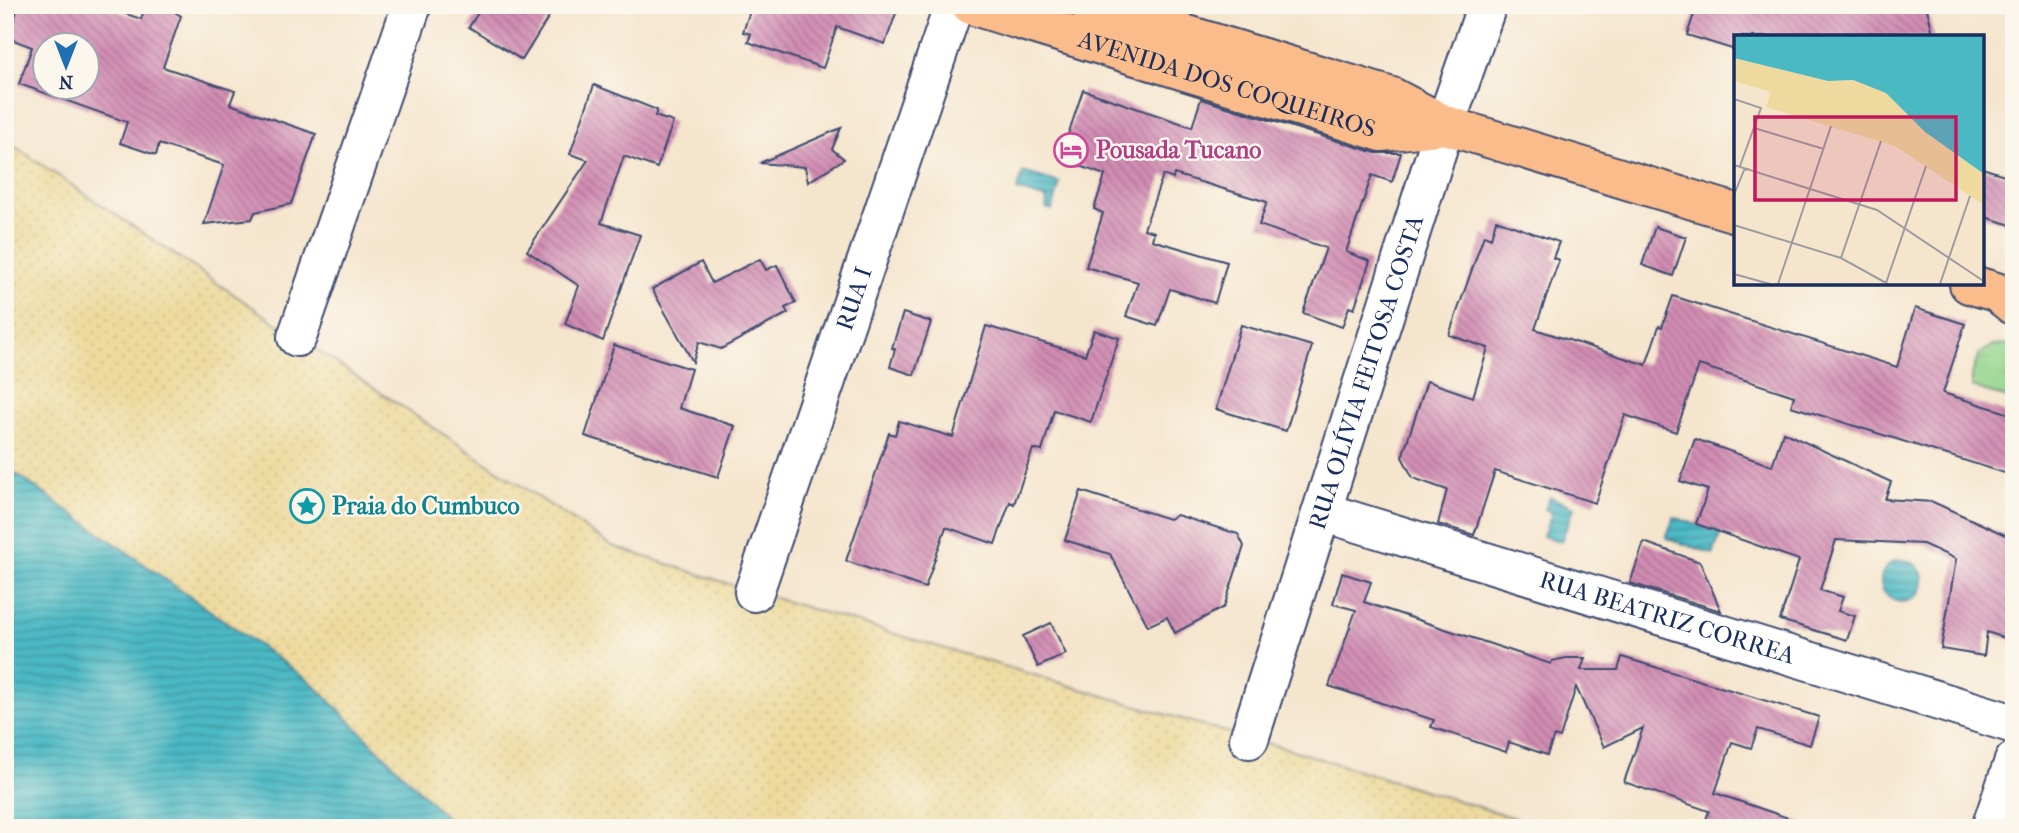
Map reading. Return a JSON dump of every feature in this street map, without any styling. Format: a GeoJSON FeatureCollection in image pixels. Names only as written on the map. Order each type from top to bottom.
{"type":"FeatureCollection","features":[{"type":"Feature","properties":{"kind":"main road","name":"AVENIDA DOS COQUEIROS"},"geometry":{"type":"LineString","coordinates":[[971,5],[1382,132],[1445,125]]}},
{"type":"Feature","properties":{"kind":"main road","name":"AVENIDA DOS COQUEIROS"},"geometry":{"type":"LineString","coordinates":[[1089,5],[1392,97],[1445,125],[1734,213]]}},
{"type":"Feature","properties":{"kind":"street"},"geometry":{"type":"LineString","coordinates":[[297,337],[412,5]]}},
{"type":"Feature","properties":{"kind":"street","name":"RUA I"},"geometry":{"type":"LineString","coordinates":[[754,592],[954,5]]}},
{"type":"Feature","properties":{"kind":"street","name":"RUA OLÍVIA FEITOSA COSTA"},"geometry":{"type":"LineString","coordinates":[[1249,739],[1445,125],[1486,5]]}},
{"type":"Feature","properties":{"kind":"street","name":"RUA BEATRIZ CORREA"},"geometry":{"type":"LineString","coordinates":[[1323,512],[2014,724]]}},
{"type":"Feature","properties":{"kind":"street"},"geometry":{"type":"LineString","coordinates":[[1991,828],[2014,761]]}},
{"type":"Feature","properties":{"kind":"green space"},"geometry":{"type":"Polygon","coordinates":[[[2014,344],[2014,401],[1972,387],[1972,374],[1979,354],[1993,345],[2014,344]]]}},
{"type":"Feature","properties":{"kind":"sand","name":"Praia do Cumbuco"},"geometry":{"type":"Polygon","coordinates":[[[5,140],[612,546],[754,592],[1548,828],[457,828],[312,683],[5,466],[5,140]]]}},
{"type":"Feature","properties":{"kind":"water"},"geometry":{"type":"Polygon","coordinates":[[[1023,172],[1060,183],[1052,210],[1046,208],[1047,199],[1017,190],[1023,172]]]}},
{"type":"Feature","properties":{"kind":"water"},"geometry":{"type":"Polygon","coordinates":[[[5,466],[312,683],[457,828],[5,828],[5,466]]]}},
{"type":"Feature","properties":{"kind":"water"},"geometry":{"type":"Polygon","coordinates":[[[1550,497],[1574,507],[1561,542],[1543,536],[1552,513],[1545,509],[1550,497]]]}},
{"type":"Feature","properties":{"kind":"water"},"geometry":{"type":"Polygon","coordinates":[[[1674,517],[1721,533],[1713,554],[1666,538],[1674,517]]]}},
{"type":"Feature","properties":{"kind":"water"},"geometry":{"type":"Polygon","coordinates":[[[1902,560],[1917,566],[1923,581],[1917,596],[1902,602],[1887,596],[1881,581],[1887,566],[1902,560]]]}},
{"type":"Feature","properties":{"kind":"building"},"geometry":{"type":"Polygon","coordinates":[[[19,5],[100,5],[141,19],[146,5],[163,5],[181,16],[163,67],[235,91],[230,104],[316,134],[291,204],[255,212],[252,219],[204,224],[224,165],[159,144],[156,155],[120,143],[127,122],[70,102],[102,102],[102,32],[32,32],[32,47],[8,38],[19,5]]]}},
{"type":"Feature","properties":{"kind":"building"},"geometry":{"type":"Polygon","coordinates":[[[483,5],[556,5],[522,60],[469,27],[483,5]]]}},
{"type":"Feature","properties":{"kind":"building"},"geometry":{"type":"Polygon","coordinates":[[[752,5],[899,5],[885,44],[837,27],[823,68],[748,42],[751,34],[743,32],[752,5]]]}},
{"type":"Feature","properties":{"kind":"building"},"geometry":{"type":"Polygon","coordinates":[[[1697,5],[1926,5],[1934,35],[1734,35],[1734,50],[1687,35],[1697,5]]]}},
{"type":"Feature","properties":{"kind":"building"},"geometry":{"type":"Polygon","coordinates":[[[32,47],[32,89],[19,84],[32,47]]]}},
{"type":"Feature","properties":{"kind":"building"},"geometry":{"type":"Polygon","coordinates":[[[594,85],[657,110],[655,116],[673,122],[657,168],[624,156],[601,223],[640,235],[603,341],[565,324],[579,286],[527,251],[588,160],[570,154],[594,85]]]}},
{"type":"Feature","properties":{"kind":"building"},"geometry":{"type":"Polygon","coordinates":[[[1083,90],[1192,127],[1201,99],[1376,153],[1401,153],[1392,182],[1372,175],[1346,252],[1370,261],[1354,309],[1349,307],[1342,327],[1303,313],[1326,248],[1259,225],[1267,202],[1174,174],[1173,179],[1163,175],[1144,229],[1154,232],[1152,240],[1227,262],[1215,303],[1170,289],[1157,326],[1126,316],[1138,282],[1086,267],[1103,213],[1094,209],[1105,175],[1060,159],[1083,90]]]}},
{"type":"Feature","properties":{"kind":"building"},"geometry":{"type":"Polygon","coordinates":[[[841,128],[832,149],[844,159],[808,182],[805,167],[760,163],[841,128]]]}},
{"type":"Feature","properties":{"kind":"building"},"geometry":{"type":"Polygon","coordinates":[[[1984,169],[2014,178],[2014,226],[1984,217],[1984,169]]]}},
{"type":"Feature","properties":{"kind":"building"},"geometry":{"type":"Polygon","coordinates":[[[1496,220],[1559,242],[1553,258],[1559,260],[1535,329],[1646,365],[1659,326],[1662,327],[1673,296],[1897,367],[1915,308],[1965,324],[1943,393],[2014,415],[2014,476],[1791,406],[1794,396],[1699,365],[1676,432],[1625,415],[1595,503],[1495,471],[1474,535],[1438,524],[1447,490],[1413,478],[1402,457],[1427,381],[1473,397],[1488,348],[1449,335],[1484,235],[1491,238],[1496,220]]]}},
{"type":"Feature","properties":{"kind":"building"},"geometry":{"type":"Polygon","coordinates":[[[1655,227],[1686,237],[1673,276],[1642,265],[1655,227]]]}},
{"type":"Feature","properties":{"kind":"building"},"geometry":{"type":"Polygon","coordinates":[[[760,259],[766,270],[777,265],[796,303],[785,308],[788,313],[721,349],[699,342],[693,362],[652,289],[701,262],[712,283],[760,259]]]}},
{"type":"Feature","properties":{"kind":"building"},"geometry":{"type":"Polygon","coordinates":[[[903,313],[931,322],[914,375],[890,367],[895,349],[892,348],[903,313]]]}},
{"type":"Feature","properties":{"kind":"building"},"geometry":{"type":"Polygon","coordinates":[[[1241,325],[1312,346],[1286,431],[1216,409],[1241,325]]]}},
{"type":"Feature","properties":{"kind":"building"},"geometry":{"type":"Polygon","coordinates":[[[986,326],[1085,355],[1094,330],[1119,338],[1091,422],[1054,410],[1042,451],[1033,449],[1014,504],[1010,502],[995,544],[946,527],[925,588],[846,561],[889,433],[895,435],[899,421],[953,437],[986,326]]]}},
{"type":"Feature","properties":{"kind":"building"},"geometry":{"type":"Polygon","coordinates":[[[614,345],[691,369],[679,408],[735,426],[718,477],[585,436],[614,345]]]}},
{"type":"Feature","properties":{"kind":"building"},"geometry":{"type":"Polygon","coordinates":[[[1783,432],[1891,482],[1885,499],[1933,502],[2014,539],[2014,641],[1987,632],[1984,656],[1941,649],[1956,559],[1923,544],[1836,540],[1820,590],[1843,597],[1838,611],[1855,616],[1847,640],[1780,620],[1799,560],[1696,524],[1708,490],[1680,481],[1695,439],[1772,466],[1783,432]]]}},
{"type":"Feature","properties":{"kind":"building"},"geometry":{"type":"Polygon","coordinates":[[[1081,491],[1169,519],[1177,515],[1238,534],[1244,546],[1224,607],[1175,633],[1167,617],[1148,626],[1110,554],[1065,540],[1081,491]]]}},
{"type":"Feature","properties":{"kind":"building"},"geometry":{"type":"Polygon","coordinates":[[[1644,542],[1700,562],[1721,611],[1630,583],[1644,542]]]}},
{"type":"Feature","properties":{"kind":"building"},"geometry":{"type":"Polygon","coordinates":[[[1342,573],[1371,582],[1364,602],[1551,664],[1552,661],[1566,658],[1585,658],[1581,670],[1618,670],[1622,657],[1819,717],[1810,745],[1758,729],[1751,748],[1732,742],[1715,793],[1803,823],[1803,828],[1703,828],[1709,811],[1624,782],[1643,728],[1604,747],[1576,687],[1560,738],[1554,736],[1547,755],[1509,742],[1506,752],[1431,727],[1434,720],[1329,686],[1356,610],[1333,604],[1342,573]]]}},
{"type":"Feature","properties":{"kind":"building"},"geometry":{"type":"Polygon","coordinates":[[[1051,623],[1066,654],[1038,667],[1023,636],[1051,623]]]}},
{"type":"Feature","properties":{"kind":"place","name":"Pousada Tucano"},"geometry":{"type":"Point","coordinates":[1071,150]}},
{"type":"Feature","properties":{"kind":"place","name":"Praia do Cumbuco"},"geometry":{"type":"Point","coordinates":[307,506]}}]}
